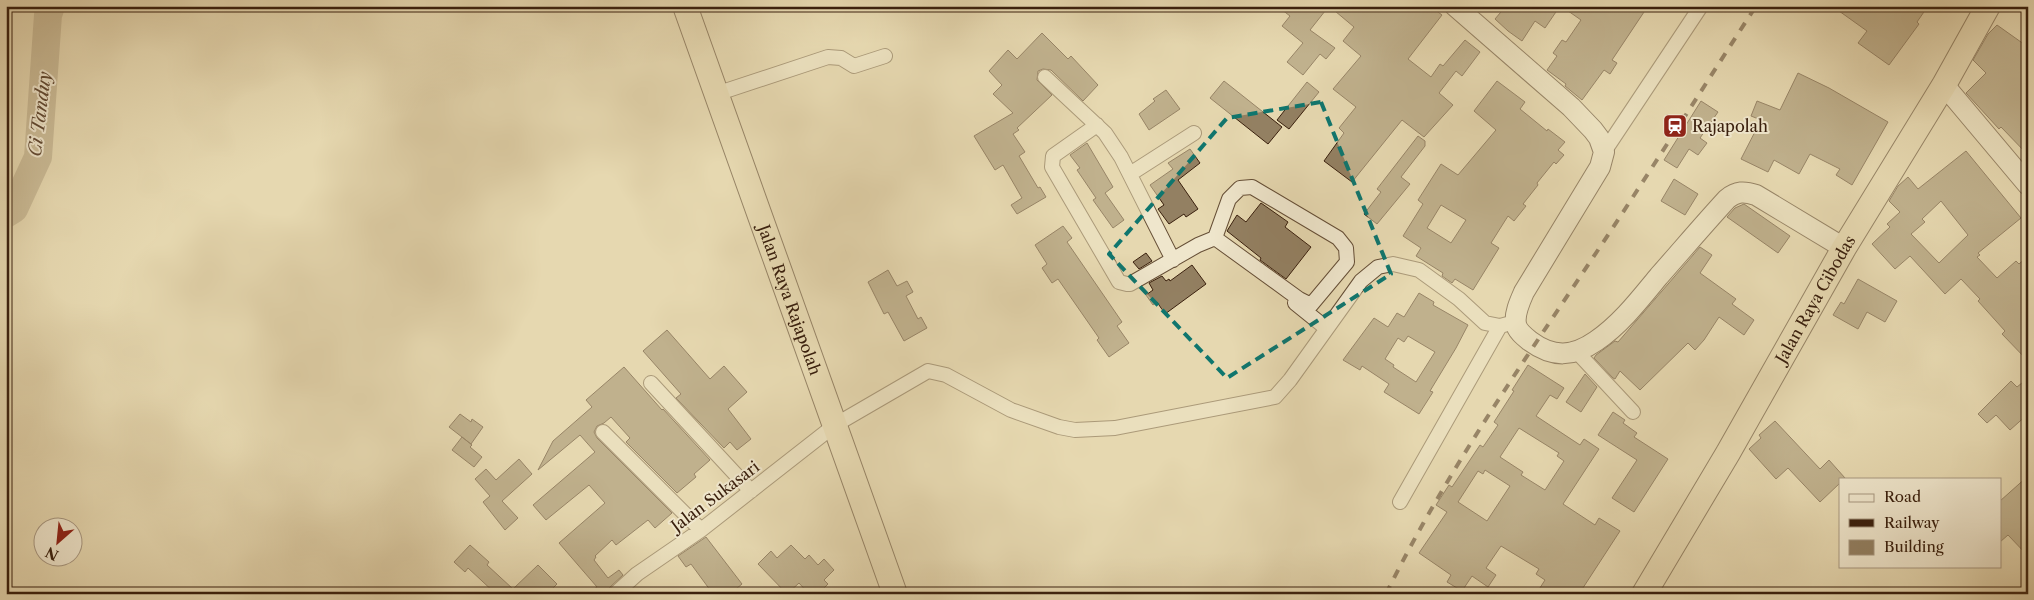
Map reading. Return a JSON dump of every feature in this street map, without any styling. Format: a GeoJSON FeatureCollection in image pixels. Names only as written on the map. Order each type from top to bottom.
{"type":"FeatureCollection","features":[{"type":"Feature","properties":{"kind":"highway","name":"Jalan Raya Rajapolah"},"geometry":{"type":"LineString","coordinates":[[685,6],[895,594]]}},
{"type":"Feature","properties":{"kind":"highway","name":"Jalan Raya Cibodas"},"geometry":{"type":"LineString","coordinates":[[1644,594],[1728,453],[1844,248],[1944,85],[1988,6]]}},
{"type":"Feature","properties":{"kind":"main road"},"geometry":{"type":"LineString","coordinates":[[1455,6],[1571,107],[1599,138],[1604,152],[1600,167],[1524,292],[1517,310],[1508,324],[1518,329],[1540,348],[1554,354],[1567,355],[1577,352],[1597,341],[1626,316],[1727,198],[1736,192],[1745,191],[1756,195],[1844,248]]}},
{"type":"Feature","properties":{"kind":"main road"},"geometry":{"type":"LineString","coordinates":[[1944,85],[2028,185]]}},
{"type":"Feature","properties":{"kind":"street"},"geometry":{"type":"LineString","coordinates":[[1604,152],[1701,6]]}},
{"type":"Feature","properties":{"kind":"street"},"geometry":{"type":"LineString","coordinates":[[716,94],[828,57],[841,58],[854,66],[885,56]]}},
{"type":"Feature","properties":{"kind":"street"},"geometry":{"type":"LineString","coordinates":[[1045,77],[1105,133],[1130,174],[1173,260]]}},
{"type":"Feature","properties":{"kind":"street"},"geometry":{"type":"LineString","coordinates":[[1097,125],[1053,156],[1052,167],[1119,282],[1130,284],[1173,260],[1198,251],[1215,248],[1284,294],[1326,328]]}},
{"type":"Feature","properties":{"kind":"street"},"geometry":{"type":"LineString","coordinates":[[1130,174],[1194,133]]}},
{"type":"Feature","properties":{"kind":"street"},"geometry":{"type":"LineString","coordinates":[[1118,294],[1198,245],[1215,238],[1229,199],[1240,188],[1252,187],[1338,238],[1346,248],[1347,262],[1311,305]]}},
{"type":"Feature","properties":{"kind":"street"},"geometry":{"type":"LineString","coordinates":[[1215,238],[1299,299],[1311,305],[1326,328]]}},
{"type":"Feature","properties":{"kind":"street","name":"Jalan Sukasari"},"geometry":{"type":"LineString","coordinates":[[615,594],[637,574],[701,530],[835,425],[928,371],[946,375],[1011,410],[1059,427],[1075,430],[1115,428],[1275,397],[1290,380],[1361,281],[1378,267],[1393,264],[1419,270],[1459,299],[1485,323],[1508,324]]}},
{"type":"Feature","properties":{"kind":"street"},"geometry":{"type":"LineString","coordinates":[[1400,502],[1508,324]]}},
{"type":"Feature","properties":{"kind":"street"},"geometry":{"type":"LineString","coordinates":[[1577,352],[1633,412]]}},
{"type":"Feature","properties":{"kind":"street"},"geometry":{"type":"LineString","coordinates":[[651,383],[752,490]]}},
{"type":"Feature","properties":{"kind":"street"},"geometry":{"type":"LineString","coordinates":[[603,432],[701,530]]}},
{"type":"Feature","properties":{"kind":"highlighted area"},"geometry":{"type":"Polygon","coordinates":[[[1321,102],[1391,274],[1227,378],[1109,254],[1227,118],[1321,102]]]}},
{"type":"Feature","properties":{"kind":"building"},"geometry":{"type":"Polygon","coordinates":[[[1277,6],[1329,6],[1310,30],[1335,48],[1326,59],[1320,54],[1303,75],[1287,62],[1303,43],[1282,26],[1290,16],[1277,6]]]}},
{"type":"Feature","properties":{"kind":"building"},"geometry":{"type":"Polygon","coordinates":[[[1329,6],[1430,6],[1442,15],[1408,59],[1431,77],[1440,64],[1443,66],[1465,40],[1480,52],[1462,76],[1456,71],[1439,93],[1453,105],[1424,137],[1402,120],[1352,182],[1324,161],[1344,133],[1339,128],[1356,107],[1333,89],[1361,56],[1343,41],[1354,27],[1329,6]]]}},
{"type":"Feature","properties":{"kind":"building"},"geometry":{"type":"Polygon","coordinates":[[[1506,6],[1560,6],[1545,28],[1535,21],[1522,41],[1495,19],[1506,6]]]}},
{"type":"Feature","properties":{"kind":"building"},"geometry":{"type":"Polygon","coordinates":[[[1561,6],[1648,6],[1612,60],[1617,63],[1610,74],[1604,70],[1582,100],[1565,86],[1566,84],[1547,70],[1557,56],[1553,53],[1562,40],[1566,42],[1581,20],[1561,6]]]}},
{"type":"Feature","properties":{"kind":"building"},"geometry":{"type":"Polygon","coordinates":[[[1832,6],[1928,6],[1917,22],[1919,24],[1889,65],[1858,43],[1867,31],[1832,6]]]}},
{"type":"Feature","properties":{"kind":"building"},"geometry":{"type":"Polygon","coordinates":[[[1997,25],[2028,47],[2028,155],[2001,127],[1999,129],[1966,93],[1986,73],[1973,60],[1988,34],[1997,25]]]}},
{"type":"Feature","properties":{"kind":"building"},"geometry":{"type":"Polygon","coordinates":[[[1042,33],[1068,59],[1071,56],[1098,85],[1083,101],[1051,70],[1043,69],[1038,71],[1037,80],[1052,95],[1013,134],[1025,152],[1019,156],[1038,188],[1040,187],[1046,197],[1017,214],[1011,205],[1022,198],[1003,165],[995,170],[974,136],[1013,113],[993,94],[1002,85],[989,71],[1008,50],[1017,59],[1042,33]]]}},
{"type":"Feature","properties":{"kind":"building"},"geometry":{"type":"Polygon","coordinates":[[[1798,73],[1829,88],[1888,122],[1852,185],[1836,175],[1840,169],[1810,154],[1799,174],[1774,160],[1768,172],[1741,159],[1761,120],[1751,116],[1757,101],[1780,110],[1798,73]]]}},
{"type":"Feature","properties":{"kind":"building"},"geometry":{"type":"Polygon","coordinates":[[[1224,81],[1282,127],[1268,144],[1210,98],[1224,81]]]}},
{"type":"Feature","properties":{"kind":"building"},"geometry":{"type":"Polygon","coordinates":[[[1497,81],[1525,102],[1520,109],[1547,131],[1548,129],[1565,142],[1558,150],[1564,155],[1556,164],[1554,162],[1537,183],[1538,185],[1523,204],[1526,206],[1514,221],[1508,216],[1491,243],[1499,248],[1473,290],[1455,279],[1452,283],[1442,276],[1443,273],[1416,256],[1421,248],[1403,236],[1423,204],[1418,200],[1441,164],[1458,175],[1496,130],[1474,111],[1497,81]],[[1441,205],[1427,228],[1451,243],[1466,220],[1441,205]]]}},
{"type":"Feature","properties":{"kind":"building"},"geometry":{"type":"Polygon","coordinates":[[[1307,82],[1319,92],[1289,129],[1277,120],[1307,82]]]}},
{"type":"Feature","properties":{"kind":"building"},"geometry":{"type":"Polygon","coordinates":[[[1166,90],[1180,109],[1149,130],[1139,114],[1155,101],[1153,99],[1166,90]]]}},
{"type":"Feature","properties":{"kind":"building"},"geometry":{"type":"Polygon","coordinates":[[[1701,101],[1718,112],[1700,138],[1707,143],[1698,155],[1689,149],[1677,168],[1664,160],[1701,101]]]}},
{"type":"Feature","properties":{"kind":"building"},"geometry":{"type":"Polygon","coordinates":[[[1418,136],[1425,141],[1425,146],[1401,177],[1410,184],[1377,224],[1364,214],[1381,192],[1377,189],[1418,136]]]}},
{"type":"Feature","properties":{"kind":"building"},"geometry":{"type":"Polygon","coordinates":[[[1087,143],[1113,187],[1105,193],[1124,220],[1113,228],[1093,200],[1096,198],[1077,170],[1080,168],[1070,155],[1087,143]]]}},
{"type":"Feature","properties":{"kind":"building"},"geometry":{"type":"Polygon","coordinates":[[[1190,149],[1200,163],[1178,180],[1198,209],[1186,217],[1184,214],[1169,224],[1158,209],[1164,205],[1150,185],[1173,169],[1168,163],[1190,149]]]}},
{"type":"Feature","properties":{"kind":"building"},"geometry":{"type":"Polygon","coordinates":[[[1966,151],[2021,218],[1978,253],[1980,255],[1977,257],[1997,278],[2016,261],[2019,264],[2028,256],[2028,361],[2002,334],[2005,331],[1978,301],[1980,299],[1961,279],[1945,294],[1910,256],[1895,269],[1872,244],[1890,227],[1887,224],[1900,212],[1889,201],[1898,186],[1908,177],[1918,189],[1966,151]],[[1941,201],[1922,219],[1925,222],[1911,234],[1939,263],[1968,235],[1941,201]]]}},
{"type":"Feature","properties":{"kind":"building"},"geometry":{"type":"Polygon","coordinates":[[[1674,179],[1698,194],[1685,215],[1661,201],[1674,179]]]}},
{"type":"Feature","properties":{"kind":"building"},"geometry":{"type":"Polygon","coordinates":[[[1261,203],[1288,222],[1285,227],[1311,247],[1286,279],[1260,260],[1261,258],[1227,231],[1237,215],[1246,222],[1261,203]]]}},
{"type":"Feature","properties":{"kind":"building"},"geometry":{"type":"Polygon","coordinates":[[[1744,204],[1790,236],[1778,253],[1727,217],[1735,208],[1744,204]]]}},
{"type":"Feature","properties":{"kind":"building"},"geometry":{"type":"Polygon","coordinates":[[[1063,226],[1072,238],[1067,242],[1122,322],[1117,326],[1129,343],[1109,357],[1097,340],[1099,338],[1058,279],[1052,283],[1042,268],[1047,264],[1035,245],[1063,226]]]}},
{"type":"Feature","properties":{"kind":"building"},"geometry":{"type":"Polygon","coordinates":[[[1700,247],[1712,255],[1700,273],[1736,299],[1732,304],[1754,320],[1744,335],[1719,317],[1695,350],[1688,343],[1640,390],[1620,371],[1615,379],[1613,378],[1594,358],[1615,341],[1618,342],[1700,247]]]}},
{"type":"Feature","properties":{"kind":"building"},"geometry":{"type":"Polygon","coordinates":[[[1146,253],[1152,261],[1139,269],[1133,262],[1146,253]]]}},
{"type":"Feature","properties":{"kind":"building"},"geometry":{"type":"Polygon","coordinates":[[[1192,265],[1206,284],[1165,314],[1157,302],[1153,305],[1146,295],[1153,290],[1149,283],[1162,276],[1166,281],[1169,279],[1170,281],[1192,265]]]}},
{"type":"Feature","properties":{"kind":"building"},"geometry":{"type":"Polygon","coordinates":[[[888,270],[897,286],[907,281],[913,292],[906,296],[918,319],[921,317],[927,328],[904,341],[888,312],[884,314],[868,282],[888,270]]]}},
{"type":"Feature","properties":{"kind":"building"},"geometry":{"type":"Polygon","coordinates":[[[1858,279],[1897,301],[1885,322],[1867,312],[1858,329],[1833,315],[1841,302],[1844,304],[1858,279]]]}},
{"type":"Feature","properties":{"kind":"building"},"geometry":{"type":"Polygon","coordinates":[[[1419,293],[1434,302],[1433,305],[1468,325],[1430,391],[1433,392],[1419,414],[1384,392],[1389,384],[1362,366],[1360,370],[1343,360],[1374,318],[1388,327],[1397,313],[1404,317],[1419,293]],[[1408,336],[1404,342],[1398,338],[1385,359],[1394,365],[1393,367],[1416,382],[1435,352],[1408,336]]]}},
{"type":"Feature","properties":{"kind":"building"},"geometry":{"type":"Polygon","coordinates":[[[667,330],[710,379],[724,366],[747,392],[728,409],[751,439],[737,450],[730,442],[724,448],[676,398],[681,394],[643,351],[667,330]]]}},
{"type":"Feature","properties":{"kind":"building"},"geometry":{"type":"Polygon","coordinates":[[[1528,365],[1564,388],[1557,399],[1550,395],[1536,416],[1580,445],[1584,439],[1599,449],[1563,504],[1595,525],[1599,518],[1620,531],[1579,594],[1536,594],[1545,580],[1536,574],[1539,569],[1501,546],[1486,568],[1496,575],[1488,587],[1472,576],[1462,591],[1447,582],[1451,575],[1419,553],[1447,512],[1436,505],[1449,485],[1452,487],[1480,445],[1483,447],[1498,425],[1494,422],[1514,391],[1512,390],[1528,365]],[[1519,428],[1500,457],[1523,472],[1521,475],[1545,490],[1564,461],[1557,456],[1559,453],[1519,428]],[[1485,470],[1483,474],[1478,471],[1458,502],[1487,521],[1510,486],[1485,470]]]}},
{"type":"Feature","properties":{"kind":"building"},"geometry":{"type":"Polygon","coordinates":[[[624,367],[710,460],[694,474],[696,477],[677,493],[626,442],[630,438],[611,417],[597,426],[594,432],[597,438],[672,513],[655,528],[648,520],[616,545],[612,540],[595,556],[594,560],[608,578],[619,570],[623,575],[609,588],[606,594],[587,594],[597,587],[559,543],[605,503],[589,485],[546,520],[533,505],[595,452],[580,435],[538,470],[553,441],[592,407],[586,400],[624,367]]]}},
{"type":"Feature","properties":{"kind":"building"},"geometry":{"type":"Polygon","coordinates":[[[1585,374],[1597,387],[1581,412],[1566,402],[1585,374]]]}},
{"type":"Feature","properties":{"kind":"building"},"geometry":{"type":"Polygon","coordinates":[[[2028,378],[2028,414],[2010,430],[1996,415],[1987,423],[1978,414],[2011,381],[2017,387],[2028,378]]]}},
{"type":"Feature","properties":{"kind":"building"},"geometry":{"type":"Polygon","coordinates":[[[1613,412],[1625,420],[1623,423],[1637,433],[1634,437],[1668,459],[1634,512],[1612,498],[1637,460],[1598,435],[1613,412]]]}},
{"type":"Feature","properties":{"kind":"building"},"geometry":{"type":"Polygon","coordinates":[[[460,414],[471,422],[472,419],[483,427],[471,444],[449,427],[460,414]]]}},
{"type":"Feature","properties":{"kind":"building"},"geometry":{"type":"Polygon","coordinates":[[[1775,421],[1820,469],[1829,460],[1845,478],[1839,478],[1839,484],[1820,502],[1788,468],[1776,479],[1749,449],[1761,438],[1759,435],[1775,421]]]}},
{"type":"Feature","properties":{"kind":"building"},"geometry":{"type":"Polygon","coordinates":[[[462,437],[482,457],[474,467],[452,450],[462,437]]]}},
{"type":"Feature","properties":{"kind":"building"},"geometry":{"type":"Polygon","coordinates":[[[519,459],[532,474],[502,501],[518,518],[505,530],[483,502],[490,496],[475,479],[486,469],[496,480],[519,459]]]}},
{"type":"Feature","properties":{"kind":"building"},"geometry":{"type":"Polygon","coordinates":[[[2028,476],[2028,556],[2008,535],[2002,540],[2002,499],[2028,476]]]}},
{"type":"Feature","properties":{"kind":"building"},"geometry":{"type":"Polygon","coordinates":[[[706,537],[742,584],[730,594],[713,594],[691,564],[686,567],[678,556],[706,537]]]}},
{"type":"Feature","properties":{"kind":"building"},"geometry":{"type":"Polygon","coordinates":[[[470,545],[489,562],[487,565],[513,589],[538,565],[557,584],[547,594],[496,594],[468,568],[465,572],[454,562],[470,545]]]}},
{"type":"Feature","properties":{"kind":"building"},"geometry":{"type":"Polygon","coordinates":[[[791,545],[805,559],[809,555],[818,565],[824,559],[834,570],[824,580],[828,584],[818,594],[809,594],[799,583],[787,594],[758,564],[771,551],[777,558],[791,545]]]}},
{"type":"Feature","properties":{"kind":"waterway","name":"Ci Tanduy"},"geometry":{"type":"LineString","coordinates":[[6,214],[14,209],[38,157],[48,15],[51,6]]}},
{"type":"Feature","properties":{"kind":"railway"},"geometry":{"type":"LineString","coordinates":[[1386,594],[1433,506],[1485,420],[1756,6]]}},
{"type":"Feature","properties":{"kind":"place","name":"Rajapolah"},"geometry":{"type":"Point","coordinates":[1675,126]}}]}
